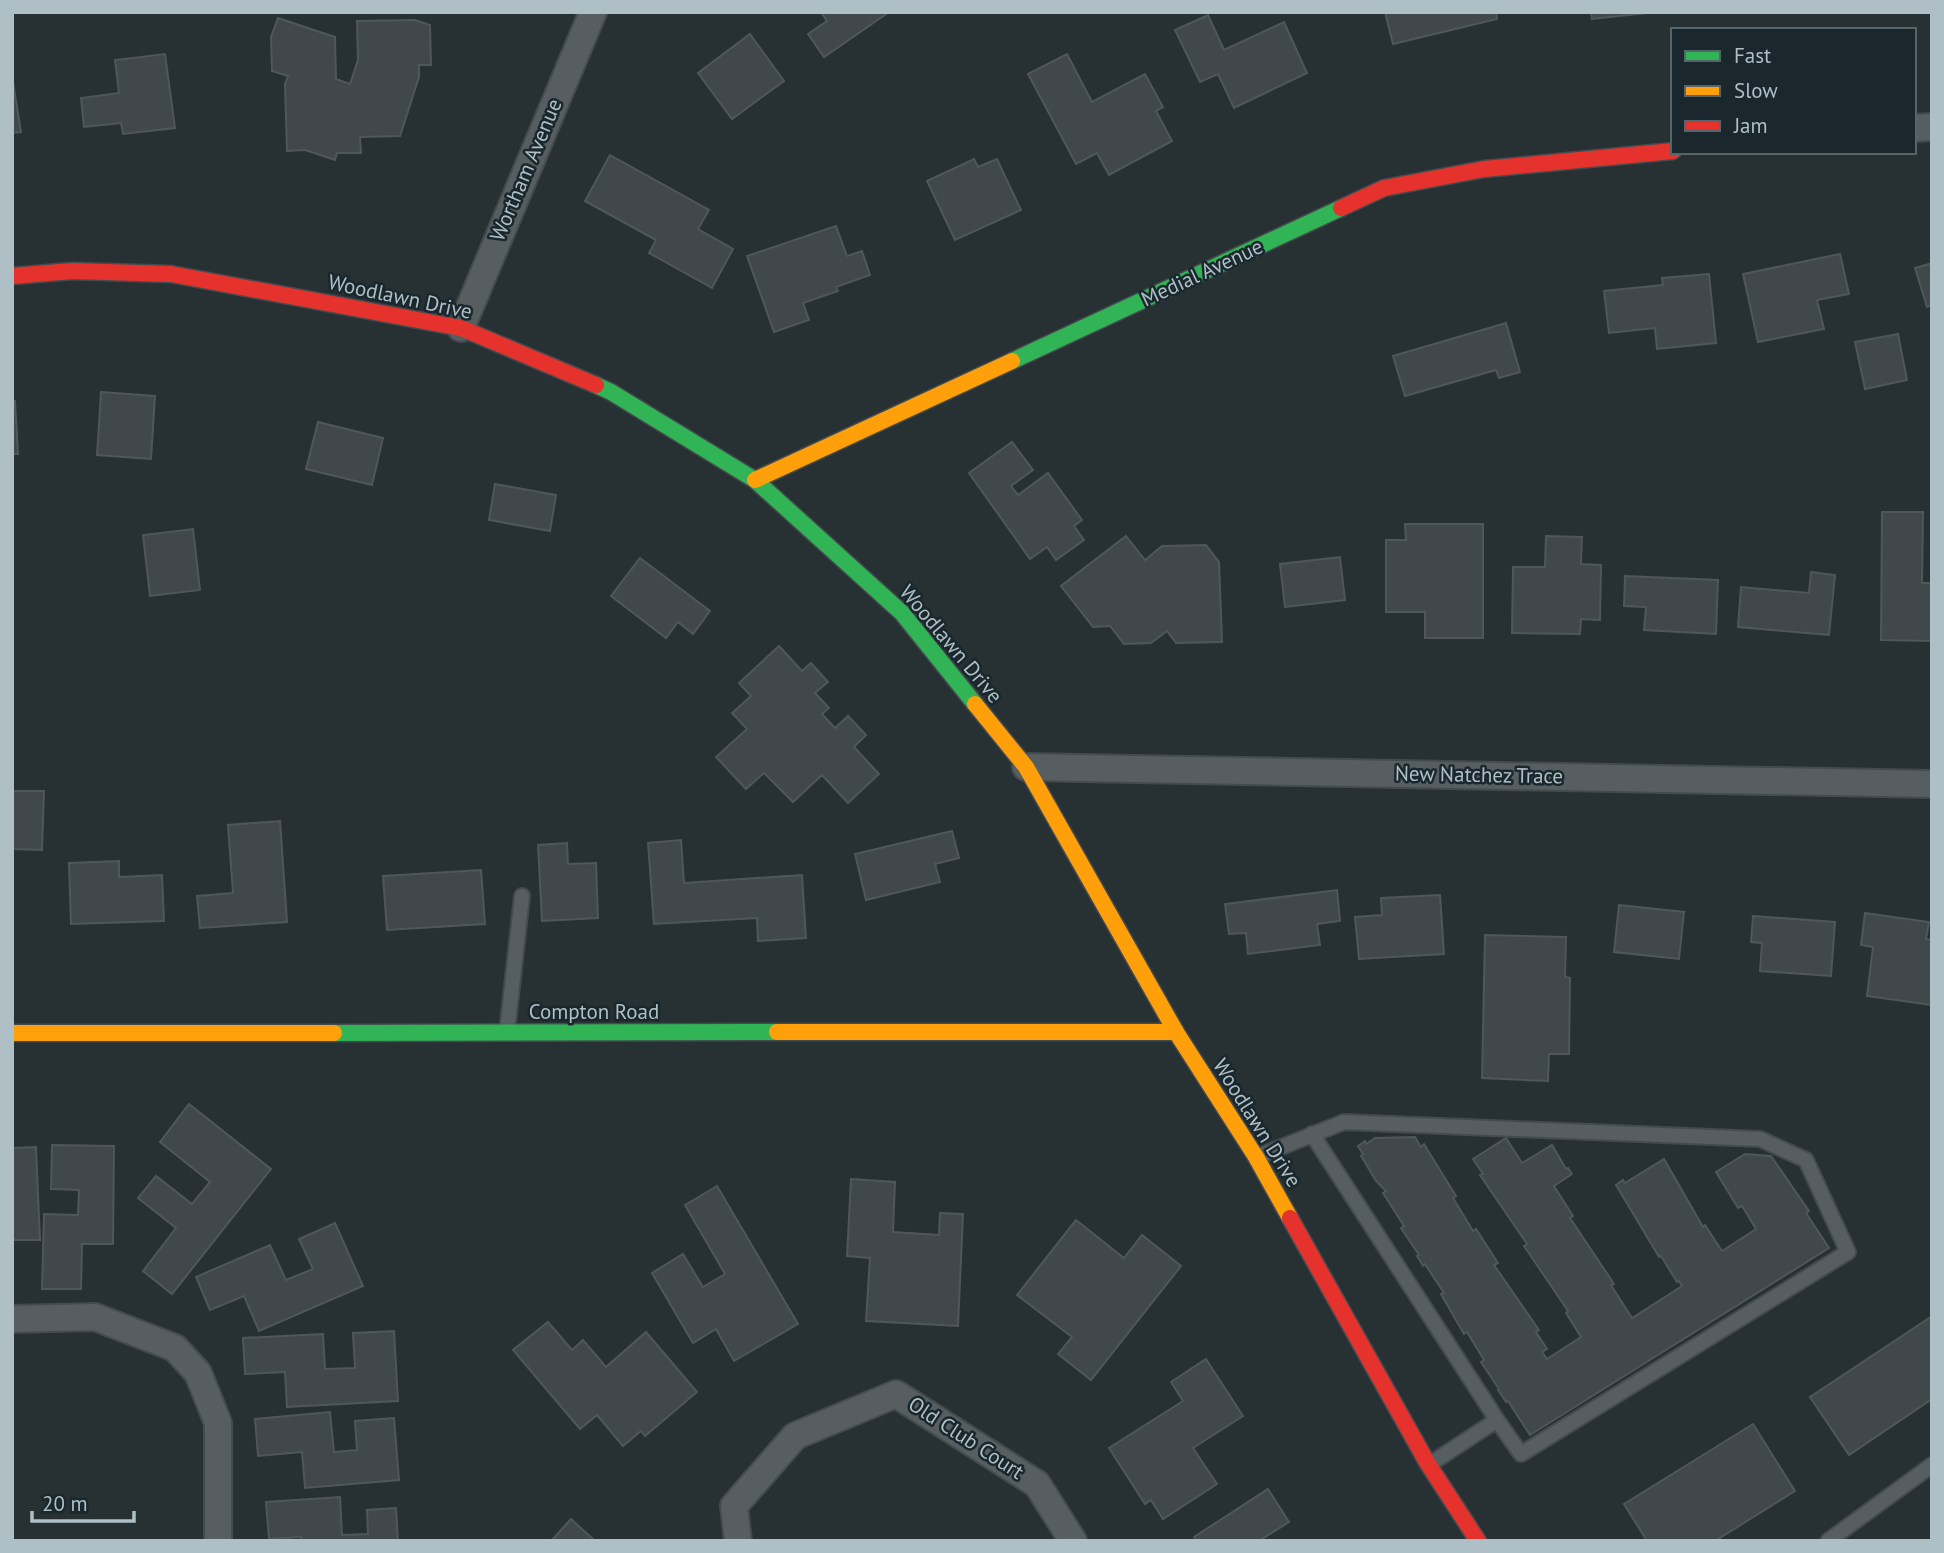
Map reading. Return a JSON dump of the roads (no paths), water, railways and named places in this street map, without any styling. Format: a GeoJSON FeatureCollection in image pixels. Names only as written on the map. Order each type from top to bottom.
{"type":"FeatureCollection","features":[{"type":"Feature","properties":{"kind":"street","name":"Wortham Avenue"},"geometry":{"type":"LineString","coordinates":[[461,328],[593,12]]}},
{"type":"Feature","properties":{"kind":"street","name":"Medial Avenue"},"geometry":{"type":"LineString","coordinates":[[755,480],[1384,188],[1484,169],[1671,151]]}},
{"type":"Feature","properties":{"kind":"street","name":"Woodlawn Drive"},"geometry":{"type":"LineString","coordinates":[[12,276],[72,271],[171,274],[461,328],[611,392],[755,480],[902,613],[1026,767],[1176,1032],[1256,1157],[1428,1464],[1478,1541]]}},
{"type":"Feature","properties":{"kind":"street","name":"New Natchez Trace"},"geometry":{"type":"LineString","coordinates":[[1026,767],[1932,784]]}},
{"type":"Feature","properties":{"kind":"street","name":"Compton Road"},"geometry":{"type":"LineString","coordinates":[[12,1033],[1176,1032]]}},
{"type":"Feature","properties":{"kind":"street"},"geometry":{"type":"LineString","coordinates":[[12,1319],[95,1317],[175,1348],[198,1373],[218,1423],[218,1541]]}},
{"type":"Feature","properties":{"kind":"street","name":"Old Club Court"},"geometry":{"type":"LineString","coordinates":[[738,1541],[734,1506],[795,1436],[896,1394],[1037,1484],[1073,1541]]}},
{"type":"Feature","properties":{"kind":"lane"},"geometry":{"type":"LineString","coordinates":[[507,1033],[522,896]]}},
{"type":"Feature","properties":{"kind":"lane"},"geometry":{"type":"LineString","coordinates":[[1256,1157],[1312,1134],[1344,1122],[1760,1139],[1806,1160],[1848,1252],[1521,1454],[1312,1134]]}},
{"type":"Feature","properties":{"kind":"lane"},"geometry":{"type":"LineString","coordinates":[[1428,1464],[1497,1420]]}},
{"type":"Feature","properties":{"kind":"lane"},"geometry":{"type":"LineString","coordinates":[[1828,1541],[1932,1465]]}}]}
